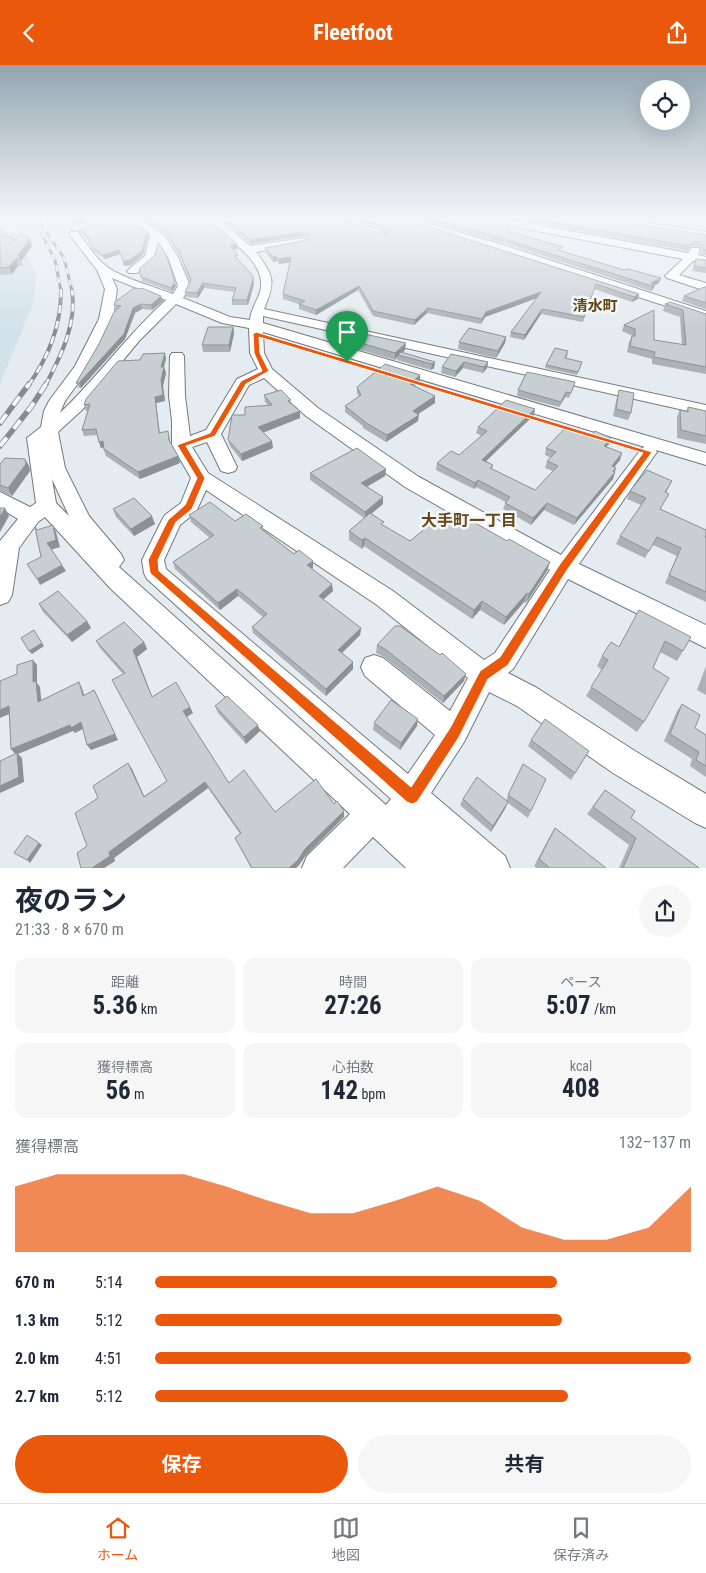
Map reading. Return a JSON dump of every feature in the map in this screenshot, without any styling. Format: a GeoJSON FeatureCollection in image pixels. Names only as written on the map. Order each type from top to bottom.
{"type":"FeatureCollection","features":[{"type":"Feature","properties":{"kind":"street"},"geometry":{"type":"LineString","coordinates":[[97,254],[119,277],[227,320],[507,368],[706,410]]}},
{"type":"Feature","properties":{"kind":"street"},"geometry":{"type":"LineString","coordinates":[[151,254],[150,257],[119,277],[111,289],[106,319],[82,367],[54,406],[50,431],[56,468],[81,520],[121,571],[386,821],[431,868]]}},
{"type":"Feature","properties":{"kind":"street"},"geometry":{"type":"LineString","coordinates":[[0,595],[8,546],[39,511],[36,438],[50,431],[74,411],[134,338],[181,293],[184,286],[171,254]]}},
{"type":"Feature","properties":{"kind":"street"},"geometry":{"type":"LineString","coordinates":[[252,254],[263,269],[267,287],[259,325],[257,353],[266,371],[312,413],[412,482],[564,567],[706,637]]}},
{"type":"Feature","properties":{"kind":"street"},"geometry":{"type":"LineString","coordinates":[[521,254],[706,315]]}},
{"type":"Feature","properties":{"kind":"street"},"geometry":{"type":"LineString","coordinates":[[678,254],[706,260]]}},
{"type":"Feature","properties":{"kind":"street"},"geometry":{"type":"LineString","coordinates":[[691,257],[672,275],[706,287]]}},
{"type":"Feature","properties":{"kind":"street"},"geometry":{"type":"LineString","coordinates":[[259,325],[648,452],[706,469]]}},
{"type":"Feature","properties":{"kind":"street"},"geometry":{"type":"LineString","coordinates":[[176,356],[181,445],[201,478],[385,598],[484,675],[527,697],[624,762],[706,812]]}},
{"type":"Feature","properties":{"kind":"street"},"geometry":{"type":"LineString","coordinates":[[489,400],[507,368]]}},
{"type":"Feature","properties":{"kind":"street"},"geometry":{"type":"LineString","coordinates":[[181,445],[212,434],[243,382],[266,371]]}},
{"type":"Feature","properties":{"kind":"street"},"geometry":{"type":"LineString","coordinates":[[489,400],[706,459]]}},
{"type":"Feature","properties":{"kind":"street"},"geometry":{"type":"LineString","coordinates":[[212,434],[228,467]]}},
{"type":"Feature","properties":{"kind":"street"},"geometry":{"type":"LineString","coordinates":[[319,868],[386,821],[412,797],[454,732],[484,675],[504,661],[564,567],[648,452]]}},
{"type":"Feature","properties":{"kind":"street"},"geometry":{"type":"LineString","coordinates":[[201,478],[189,507],[172,520],[153,560],[155,573],[493,868]]}},
{"type":"Feature","properties":{"kind":"street"},"geometry":{"type":"LineString","coordinates":[[0,499],[39,511],[386,821],[453,868]]}},
{"type":"Feature","properties":{"kind":"street"},"geometry":{"type":"LineString","coordinates":[[374,667],[454,732]]}},
{"type":"Feature","properties":{"kind":"shaded area"},"geometry":{"type":"Polygon","coordinates":[[[0,254],[27,254],[36,274],[34,301],[0,384],[0,254]]]}},
{"type":"Feature","properties":{"kind":"building"},"geometry":{"type":"Polygon","coordinates":[[[0,254],[18,254],[20,258],[16,259],[9,267],[0,268],[0,254]]]}},
{"type":"Feature","properties":{"kind":"building"},"geometry":{"type":"Polygon","coordinates":[[[121,254],[137,254],[130,260],[123,261],[121,254]]]}},
{"type":"Feature","properties":{"kind":"building"},"geometry":{"type":"Polygon","coordinates":[[[166,254],[175,282],[171,288],[141,277],[139,269],[155,255],[166,254]]]}},
{"type":"Feature","properties":{"kind":"building"},"geometry":{"type":"Polygon","coordinates":[[[180,254],[238,254],[235,256],[253,276],[247,300],[232,300],[236,288],[203,283],[197,293],[185,292],[191,280],[180,254]]]}},
{"type":"Feature","properties":{"kind":"building"},"geometry":{"type":"Polygon","coordinates":[[[271,254],[515,254],[639,294],[634,297],[596,284],[584,317],[542,309],[525,335],[511,332],[541,292],[486,312],[482,319],[428,308],[415,320],[373,311],[359,286],[316,310],[299,304],[305,301],[283,294],[291,257],[279,259],[271,254]]]}},
{"type":"Feature","properties":{"kind":"building"},"geometry":{"type":"Polygon","coordinates":[[[553,254],[573,254],[624,270],[628,269],[661,278],[651,283],[655,285],[652,286],[553,254]]]}},
{"type":"Feature","properties":{"kind":"building"},"geometry":{"type":"Polygon","coordinates":[[[696,259],[706,260],[706,268],[694,266],[696,259]]]}},
{"type":"Feature","properties":{"kind":"building"},"geometry":{"type":"Polygon","coordinates":[[[706,287],[706,303],[684,296],[706,287]]]}},
{"type":"Feature","properties":{"kind":"building"},"geometry":{"type":"Polygon","coordinates":[[[134,288],[142,288],[161,296],[151,305],[141,304],[133,308],[124,334],[79,383],[76,383],[99,344],[114,312],[121,306],[114,305],[115,302],[134,288]]]}},
{"type":"Feature","properties":{"kind":"building"},"geometry":{"type":"Polygon","coordinates":[[[670,302],[706,314],[706,367],[654,357],[655,352],[630,346],[632,336],[635,336],[635,329],[624,325],[654,310],[654,340],[686,345],[683,310],[665,304],[670,302]]]}},
{"type":"Feature","properties":{"kind":"building"},"geometry":{"type":"Polygon","coordinates":[[[208,327],[233,327],[229,345],[202,345],[208,327]]]}},
{"type":"Feature","properties":{"kind":"building"},"geometry":{"type":"Polygon","coordinates":[[[469,328],[506,337],[498,351],[459,342],[469,328]]]}},
{"type":"Feature","properties":{"kind":"building"},"geometry":{"type":"Polygon","coordinates":[[[346,330],[406,343],[395,353],[337,336],[346,330]]]}},
{"type":"Feature","properties":{"kind":"building"},"geometry":{"type":"Polygon","coordinates":[[[555,348],[568,351],[565,358],[582,362],[578,372],[546,365],[555,348]]]}},
{"type":"Feature","properties":{"kind":"building"},"geometry":{"type":"Polygon","coordinates":[[[401,352],[435,362],[432,364],[398,355],[401,352]]]}},
{"type":"Feature","properties":{"kind":"building"},"geometry":{"type":"Polygon","coordinates":[[[165,353],[161,367],[164,367],[161,380],[163,395],[155,397],[159,433],[168,431],[169,440],[178,456],[138,472],[104,449],[103,441],[99,442],[96,429],[82,430],[90,404],[84,405],[86,399],[118,361],[140,360],[143,354],[165,353]]]}},
{"type":"Feature","properties":{"kind":"building"},"geometry":{"type":"Polygon","coordinates":[[[451,354],[488,362],[484,367],[464,362],[456,371],[442,367],[451,354]]]}},
{"type":"Feature","properties":{"kind":"building"},"geometry":{"type":"Polygon","coordinates":[[[385,364],[420,375],[410,384],[435,396],[413,411],[419,415],[387,435],[363,421],[345,406],[361,395],[357,387],[385,364]]]}},
{"type":"Feature","properties":{"kind":"building"},"geometry":{"type":"Polygon","coordinates":[[[527,372],[575,382],[571,393],[566,392],[561,402],[518,390],[527,372]]]}},
{"type":"Feature","properties":{"kind":"building"},"geometry":{"type":"Polygon","coordinates":[[[281,390],[291,400],[288,401],[300,411],[258,427],[272,441],[241,454],[228,440],[232,415],[245,415],[245,407],[272,405],[264,395],[281,390]]]}},
{"type":"Feature","properties":{"kind":"building"},"geometry":{"type":"Polygon","coordinates":[[[619,390],[634,393],[631,413],[616,409],[619,390]]]}},
{"type":"Feature","properties":{"kind":"building"},"geometry":{"type":"Polygon","coordinates":[[[506,400],[535,409],[482,460],[493,465],[490,468],[535,490],[558,466],[547,461],[556,452],[546,448],[567,426],[591,436],[595,431],[611,438],[604,446],[622,453],[612,466],[616,468],[613,471],[615,472],[577,518],[547,503],[533,518],[505,503],[510,497],[478,480],[475,483],[437,463],[451,451],[459,455],[487,431],[478,427],[506,400]]]}},
{"type":"Feature","properties":{"kind":"building"},"geometry":{"type":"Polygon","coordinates":[[[688,407],[706,411],[706,436],[681,430],[680,410],[688,412],[688,407]]]}},
{"type":"Feature","properties":{"kind":"building"},"geometry":{"type":"Polygon","coordinates":[[[357,448],[386,469],[361,483],[383,497],[365,512],[310,473],[357,448]]]}},
{"type":"Feature","properties":{"kind":"building"},"geometry":{"type":"Polygon","coordinates":[[[5,458],[25,459],[26,464],[8,488],[0,485],[0,464],[5,458]]]}},
{"type":"Feature","properties":{"kind":"building"},"geometry":{"type":"Polygon","coordinates":[[[647,470],[672,481],[665,492],[669,494],[660,509],[706,530],[706,592],[669,575],[681,548],[657,537],[649,551],[620,536],[646,498],[630,491],[647,470]]]}},
{"type":"Feature","properties":{"kind":"building"},"geometry":{"type":"Polygon","coordinates":[[[134,498],[152,516],[131,529],[113,509],[134,498]]]}},
{"type":"Feature","properties":{"kind":"building"},"geometry":{"type":"Polygon","coordinates":[[[210,502],[235,521],[246,514],[263,526],[260,528],[294,554],[299,550],[313,561],[307,565],[332,584],[319,596],[361,628],[338,650],[353,662],[326,689],[252,627],[267,614],[237,589],[218,603],[173,562],[214,535],[189,515],[210,502]]]}},
{"type":"Feature","properties":{"kind":"building"},"geometry":{"type":"Polygon","coordinates":[[[0,508],[5,508],[0,517],[0,508]]]}},
{"type":"Feature","properties":{"kind":"building"},"geometry":{"type":"Polygon","coordinates":[[[447,511],[462,520],[465,517],[507,541],[509,539],[550,562],[529,594],[527,593],[506,617],[482,601],[474,610],[365,538],[362,540],[349,531],[370,513],[384,522],[381,524],[410,541],[447,511]]]}},
{"type":"Feature","properties":{"kind":"building"},"geometry":{"type":"Polygon","coordinates":[[[53,525],[56,540],[47,543],[62,565],[37,579],[27,564],[41,557],[35,527],[37,530],[53,525]]]}},
{"type":"Feature","properties":{"kind":"building"},"geometry":{"type":"Polygon","coordinates":[[[58,591],[87,621],[67,635],[39,604],[58,591]]]}},
{"type":"Feature","properties":{"kind":"building"},"geometry":{"type":"Polygon","coordinates":[[[639,610],[691,637],[683,651],[665,641],[653,668],[669,678],[644,722],[591,687],[608,660],[602,656],[611,642],[619,647],[639,610]]]}},
{"type":"Feature","properties":{"kind":"building"},"geometry":{"type":"Polygon","coordinates":[[[124,622],[144,642],[133,650],[152,697],[176,682],[190,707],[183,711],[229,783],[244,770],[275,812],[316,779],[334,804],[337,801],[344,811],[305,849],[298,860],[289,868],[252,868],[235,838],[241,833],[205,782],[109,852],[110,856],[92,868],[81,868],[77,853],[87,846],[75,813],[98,798],[93,786],[128,763],[144,797],[167,781],[112,680],[125,673],[96,641],[124,622]]]}},
{"type":"Feature","properties":{"kind":"building"},"geometry":{"type":"Polygon","coordinates":[[[395,626],[400,626],[440,655],[442,653],[466,674],[444,696],[385,649],[377,645],[395,626]]]}},
{"type":"Feature","properties":{"kind":"building"},"geometry":{"type":"Polygon","coordinates":[[[34,630],[42,643],[29,651],[21,638],[34,630]]]}},
{"type":"Feature","properties":{"kind":"building"},"geometry":{"type":"Polygon","coordinates":[[[33,660],[33,682],[36,681],[38,702],[79,682],[83,696],[94,690],[115,734],[87,745],[81,722],[71,728],[70,725],[11,749],[9,706],[0,710],[0,681],[17,674],[17,665],[33,660]]]}},
{"type":"Feature","properties":{"kind":"building"},"geometry":{"type":"Polygon","coordinates":[[[227,696],[258,725],[244,737],[215,706],[227,696]]]}},
{"type":"Feature","properties":{"kind":"building"},"geometry":{"type":"Polygon","coordinates":[[[391,700],[418,719],[401,743],[374,723],[391,700]]]}},
{"type":"Feature","properties":{"kind":"building"},"geometry":{"type":"Polygon","coordinates":[[[682,704],[700,715],[695,728],[706,735],[706,766],[696,760],[699,752],[670,734],[682,704]]]}},
{"type":"Feature","properties":{"kind":"building"},"geometry":{"type":"Polygon","coordinates":[[[545,719],[589,751],[575,773],[531,740],[545,719]]]}},
{"type":"Feature","properties":{"kind":"building"},"geometry":{"type":"Polygon","coordinates":[[[17,753],[19,777],[0,786],[0,761],[17,753]]]}},
{"type":"Feature","properties":{"kind":"building"},"geometry":{"type":"Polygon","coordinates":[[[523,764],[546,779],[531,811],[508,795],[523,764]]]}},
{"type":"Feature","properties":{"kind":"building"},"geometry":{"type":"Polygon","coordinates":[[[477,777],[508,802],[493,826],[463,799],[477,777]]]}},
{"type":"Feature","properties":{"kind":"building"},"geometry":{"type":"Polygon","coordinates":[[[605,790],[635,811],[631,818],[699,868],[623,868],[636,838],[593,807],[605,790]]]}},
{"type":"Feature","properties":{"kind":"building"},"geometry":{"type":"Polygon","coordinates":[[[555,828],[606,868],[550,868],[539,859],[555,828]]]}},
{"type":"Feature","properties":{"kind":"building"},"geometry":{"type":"Polygon","coordinates":[[[27,835],[39,843],[27,860],[14,853],[27,835]]]}},
{"type":"Feature","properties":{"kind":"railway"},"geometry":{"type":"LineString","coordinates":[[52,254],[61,291]]}},
{"type":"Feature","properties":{"kind":"railway"},"geometry":{"type":"LineString","coordinates":[[62,254],[72,291]]}},
{"type":"Feature","properties":{"kind":"railway"},"geometry":{"type":"LineString","coordinates":[[45,386],[57,363],[70,327],[73,303],[72,290]]}},
{"type":"Feature","properties":{"kind":"railway"},"geometry":{"type":"LineString","coordinates":[[28,386],[48,352],[59,316],[61,291]]}},
{"type":"Feature","properties":{"kind":"railway"},"geometry":{"type":"LineString","coordinates":[[0,423],[29,384]]}},
{"type":"Feature","properties":{"kind":"railway"},"geometry":{"type":"LineString","coordinates":[[0,446],[31,407],[46,384]]}},
{"type":"Feature","properties":{"kind":"district","name":"清水町"},"geometry":{"type":"Point","coordinates":[595,306]}},
{"type":"Feature","properties":{"kind":"district","name":"大手町一丁目"},"geometry":{"type":"Point","coordinates":[469,520]}},
{"type":"Feature","properties":{"kind":"route"},"geometry":{"type":"LineString","coordinates":[[256,334],[347,362],[648,452],[564,567],[504,661],[484,675],[454,732],[412,797],[155,573],[153,560],[172,520],[189,507],[201,478],[181,445],[212,434],[243,382],[266,371],[257,353],[256,334]]}}]}
